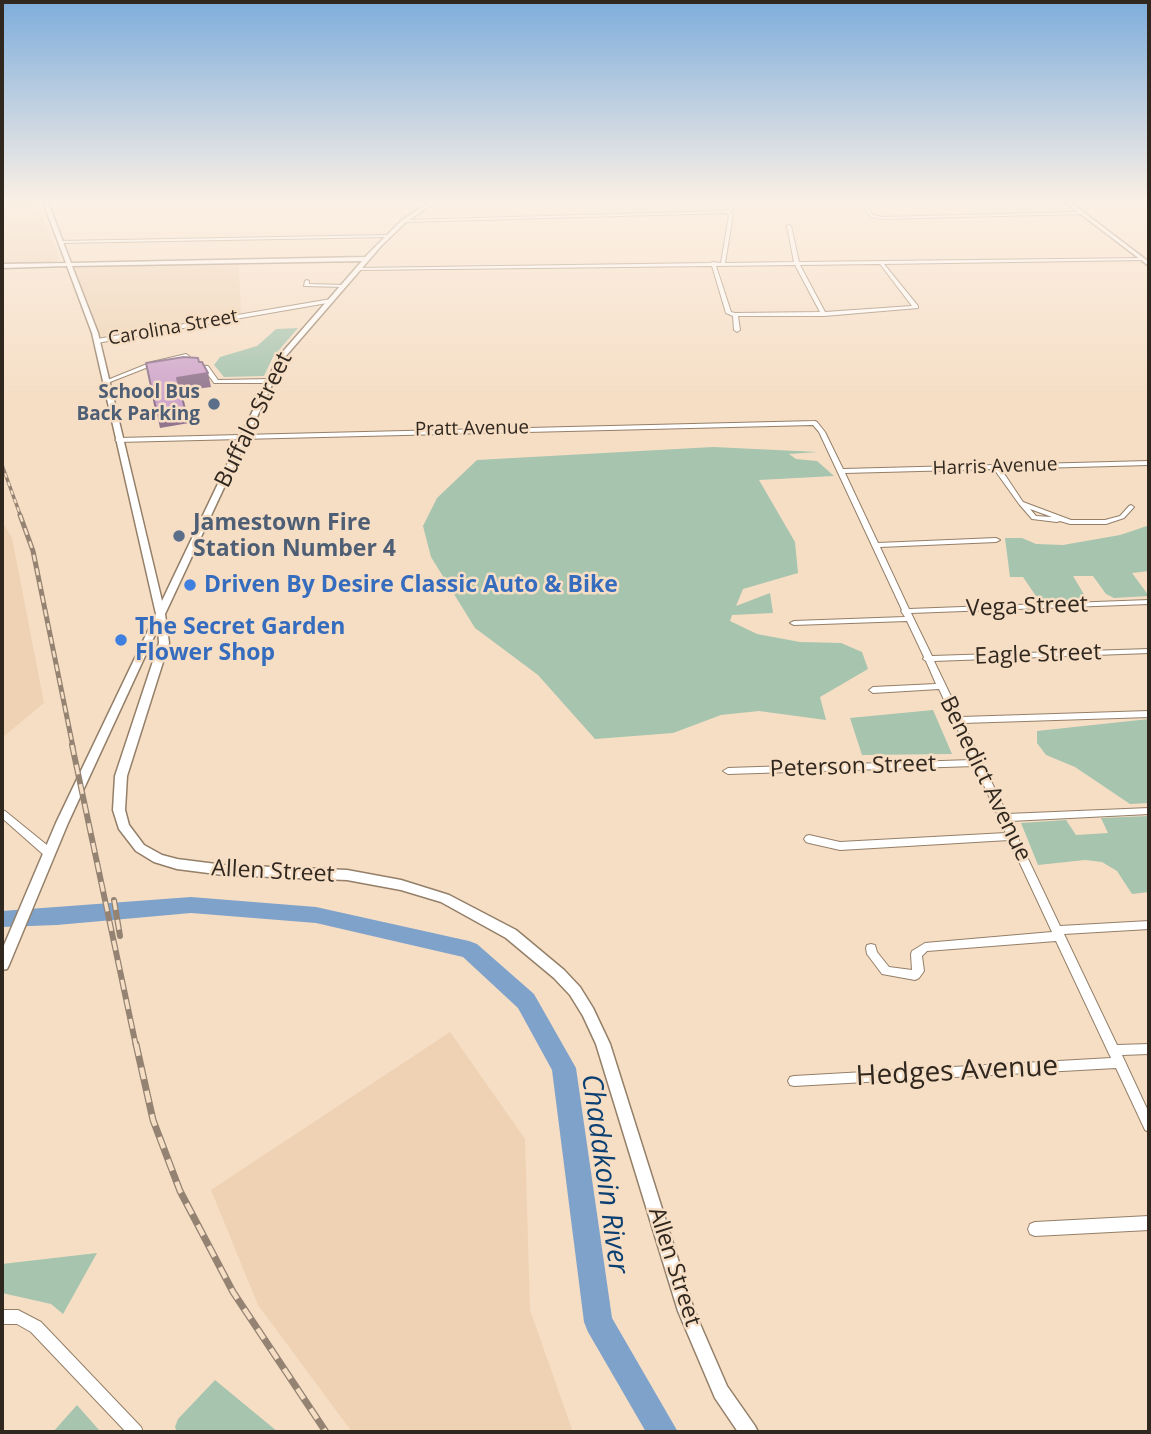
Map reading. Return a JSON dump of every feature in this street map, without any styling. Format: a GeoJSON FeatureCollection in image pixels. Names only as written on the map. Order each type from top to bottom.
{"type":"FeatureCollection","features":[{"type":"Feature","properties":{"kind":"street","name":"Allen Street"},"geometry":{"type":"LineString","coordinates":[[69,269],[97,341],[163,625],[162,649],[121,776],[119,810],[131,839],[158,859],[177,864],[224,870],[347,875],[401,885],[445,898],[511,934],[559,974],[575,991],[603,1044],[686,1311],[721,1392],[749,1432]]}},
{"type":"Feature","properties":{"kind":"street"},"geometry":{"type":"LineString","coordinates":[[359,269],[364,269]]}},
{"type":"Feature","properties":{"kind":"street","name":"Buffalo Street"},"geometry":{"type":"LineString","coordinates":[[2,965],[49,853],[142,650],[271,381],[290,346],[359,269]]}},
{"type":"Feature","properties":{"kind":"street"},"geometry":{"type":"LineString","coordinates":[[715,269],[729,313],[735,315],[824,314],[916,305],[886,269]]}},
{"type":"Feature","properties":{"kind":"street"},"geometry":{"type":"LineString","coordinates":[[800,269],[824,314]]}},
{"type":"Feature","properties":{"kind":"street"},"geometry":{"type":"LineString","coordinates":[[307,281],[306,285],[344,286]]}},
{"type":"Feature","properties":{"kind":"street","name":"Carolina Street"},"geometry":{"type":"LineString","coordinates":[[97,341],[331,301]]}},
{"type":"Feature","properties":{"kind":"street"},"geometry":{"type":"LineString","coordinates":[[735,315],[737,330]]}},
{"type":"Feature","properties":{"kind":"street"},"geometry":{"type":"LineString","coordinates":[[107,381],[154,363],[188,356],[189,367],[206,367],[216,382],[271,381]]}},
{"type":"Feature","properties":{"kind":"street","name":"Pratt Avenue"},"geometry":{"type":"LineString","coordinates":[[118,440],[794,422],[815,423],[822,432]]}},
{"type":"Feature","properties":{"kind":"street","name":"Benedict Avenue"},"geometry":{"type":"LineString","coordinates":[[822,432],[1149,1126]]}},
{"type":"Feature","properties":{"kind":"street","name":"Harris Avenue"},"geometry":{"type":"LineString","coordinates":[[840,471],[1149,463]]}},
{"type":"Feature","properties":{"kind":"street"},"geometry":{"type":"LineString","coordinates":[[996,467],[1034,519],[1076,523],[1106,522],[1122,517],[1131,507]]}},
{"type":"Feature","properties":{"kind":"street"},"geometry":{"type":"LineString","coordinates":[[875,545],[996,540]]}},
{"type":"Feature","properties":{"kind":"street","name":"Vega Street"},"geometry":{"type":"LineString","coordinates":[[794,623],[1149,602]]}},
{"type":"Feature","properties":{"kind":"street"},"geometry":{"type":"LineString","coordinates":[[142,650],[150,646],[162,649]]}},
{"type":"Feature","properties":{"kind":"street","name":"Eagle Street"},"geometry":{"type":"LineString","coordinates":[[927,659],[1149,651]]}},
{"type":"Feature","properties":{"kind":"street"},"geometry":{"type":"LineString","coordinates":[[873,690],[940,686]]}},
{"type":"Feature","properties":{"kind":"street"},"geometry":{"type":"LineString","coordinates":[[957,720],[1149,714]]}},
{"type":"Feature","properties":{"kind":"street","name":"Peterson Street"},"geometry":{"type":"LineString","coordinates":[[728,771],[977,763]]}},
{"type":"Feature","properties":{"kind":"street"},"geometry":{"type":"LineString","coordinates":[[1003,818],[1149,811]]}},
{"type":"Feature","properties":{"kind":"street"},"geometry":{"type":"LineString","coordinates":[[2,813],[49,853]]}},
{"type":"Feature","properties":{"kind":"street"},"geometry":{"type":"LineString","coordinates":[[809,839],[841,846],[1012,836]]}},
{"type":"Feature","properties":{"kind":"street"},"geometry":{"type":"LineString","coordinates":[[871,948],[872,954],[886,971],[915,975],[918,971],[916,954],[930,946],[1149,925]]}},
{"type":"Feature","properties":{"kind":"street"},"geometry":{"type":"LineString","coordinates":[[1114,1050],[1149,1049]]}},
{"type":"Feature","properties":{"kind":"street","name":"Hedges Avenue"},"geometry":{"type":"LineString","coordinates":[[794,1081],[1119,1063]]}},
{"type":"Feature","properties":{"kind":"street"},"geometry":{"type":"LineString","coordinates":[[1035,1228],[1149,1223]]}},
{"type":"Feature","properties":{"kind":"street"},"geometry":{"type":"LineString","coordinates":[[2,1317],[18,1317],[36,1327],[136,1432]]}},
{"type":"Feature","properties":{"kind":"shaded area"},"geometry":{"type":"Polygon","coordinates":[[[73,269],[239,269],[241,315],[98,338],[73,269]]]}},
{"type":"Feature","properties":{"kind":"shaded area"},"geometry":{"type":"Polygon","coordinates":[[[2,521],[12,538],[44,703],[2,738],[2,521]]]}},
{"type":"Feature","properties":{"kind":"shaded area"},"geometry":{"type":"Polygon","coordinates":[[[450,1032],[525,1139],[530,1310],[573,1432],[352,1432],[258,1305],[211,1190],[450,1032]]]}},
{"type":"Feature","properties":{"kind":"green space"},"geometry":{"type":"Polygon","coordinates":[[[298,328],[273,357],[264,376],[224,377],[214,365],[220,357],[257,346],[276,329],[298,328]]]}},
{"type":"Feature","properties":{"kind":"green space"},"geometry":{"type":"Polygon","coordinates":[[[713,447],[818,452],[789,454],[796,459],[817,461],[834,476],[759,480],[795,542],[798,573],[743,589],[736,606],[770,593],[773,613],[732,615],[730,621],[757,634],[800,642],[841,643],[862,652],[868,669],[820,697],[826,720],[759,711],[721,715],[673,733],[595,739],[538,675],[475,628],[431,557],[423,526],[437,498],[477,460],[713,447]]]}},
{"type":"Feature","properties":{"kind":"green space"},"geometry":{"type":"Polygon","coordinates":[[[1147,526],[1149,571],[1132,573],[1149,596],[1114,598],[1106,594],[1093,576],[1073,576],[1088,601],[1040,602],[1023,577],[1010,577],[1005,538],[1022,538],[1036,544],[1063,545],[1120,535],[1147,526]]]}},
{"type":"Feature","properties":{"kind":"green space"},"geometry":{"type":"Polygon","coordinates":[[[933,710],[952,754],[862,755],[850,718],[933,710]]]}},
{"type":"Feature","properties":{"kind":"green space"},"geometry":{"type":"Polygon","coordinates":[[[1149,719],[1149,803],[1130,804],[1075,767],[1046,755],[1037,743],[1037,731],[1149,719]]]}},
{"type":"Feature","properties":{"kind":"green space"},"geometry":{"type":"Polygon","coordinates":[[[1149,816],[1149,892],[1132,894],[1117,871],[1102,862],[1085,860],[1038,865],[1021,823],[1066,820],[1076,835],[1108,833],[1101,818],[1149,816]]]}},
{"type":"Feature","properties":{"kind":"green space"},"geometry":{"type":"Polygon","coordinates":[[[97,1253],[63,1314],[51,1304],[2,1293],[2,1264],[97,1253]]]}},
{"type":"Feature","properties":{"kind":"green space"},"geometry":{"type":"Polygon","coordinates":[[[215,1380],[278,1432],[177,1432],[175,1427],[178,1419],[215,1380]]]}},
{"type":"Feature","properties":{"kind":"green space"},"geometry":{"type":"Polygon","coordinates":[[[77,1405],[99,1430],[53,1432],[77,1405]]]}},
{"type":"Feature","properties":{"kind":"building"},"geometry":{"type":"Polygon","coordinates":[[[184,357],[198,358],[208,373],[177,378],[185,409],[157,414],[146,363],[184,357]]]}},
{"type":"Feature","properties":{"kind":"waterway","name":"Chadakoin River"},"geometry":{"type":"LineString","coordinates":[[2,919],[191,905],[316,915],[469,950],[526,1001],[564,1068],[598,1322],[663,1432]]}},
{"type":"Feature","properties":{"kind":"railway"},"geometry":{"type":"LineString","coordinates":[[2,465],[21,517]]}},
{"type":"Feature","properties":{"kind":"railway"},"geometry":{"type":"LineString","coordinates":[[20,515],[33,551],[73,747]]}},
{"type":"Feature","properties":{"kind":"railway"},"geometry":{"type":"LineString","coordinates":[[72,745],[136,1046]]}},
{"type":"Feature","properties":{"kind":"railway"},"geometry":{"type":"LineString","coordinates":[[114,900],[120,936]]}},
{"type":"Feature","properties":{"kind":"railway"},"geometry":{"type":"LineString","coordinates":[[136,1044],[153,1120],[180,1191],[233,1292],[326,1432]]}},
{"type":"Feature","properties":{"kind":"place","name":"School Bus Back Parking"},"geometry":{"type":"Point","coordinates":[214,404]}},
{"type":"Feature","properties":{"kind":"place","name":"Jamestown Fire Station Number 4"},"geometry":{"type":"Point","coordinates":[179,536]}},
{"type":"Feature","properties":{"kind":"place","name":"Driven By Desire Classic Auto & Bike"},"geometry":{"type":"Point","coordinates":[190,585]}},
{"type":"Feature","properties":{"kind":"place","name":"The Secret Garden Flower Shop"},"geometry":{"type":"Point","coordinates":[121,640]}}]}
